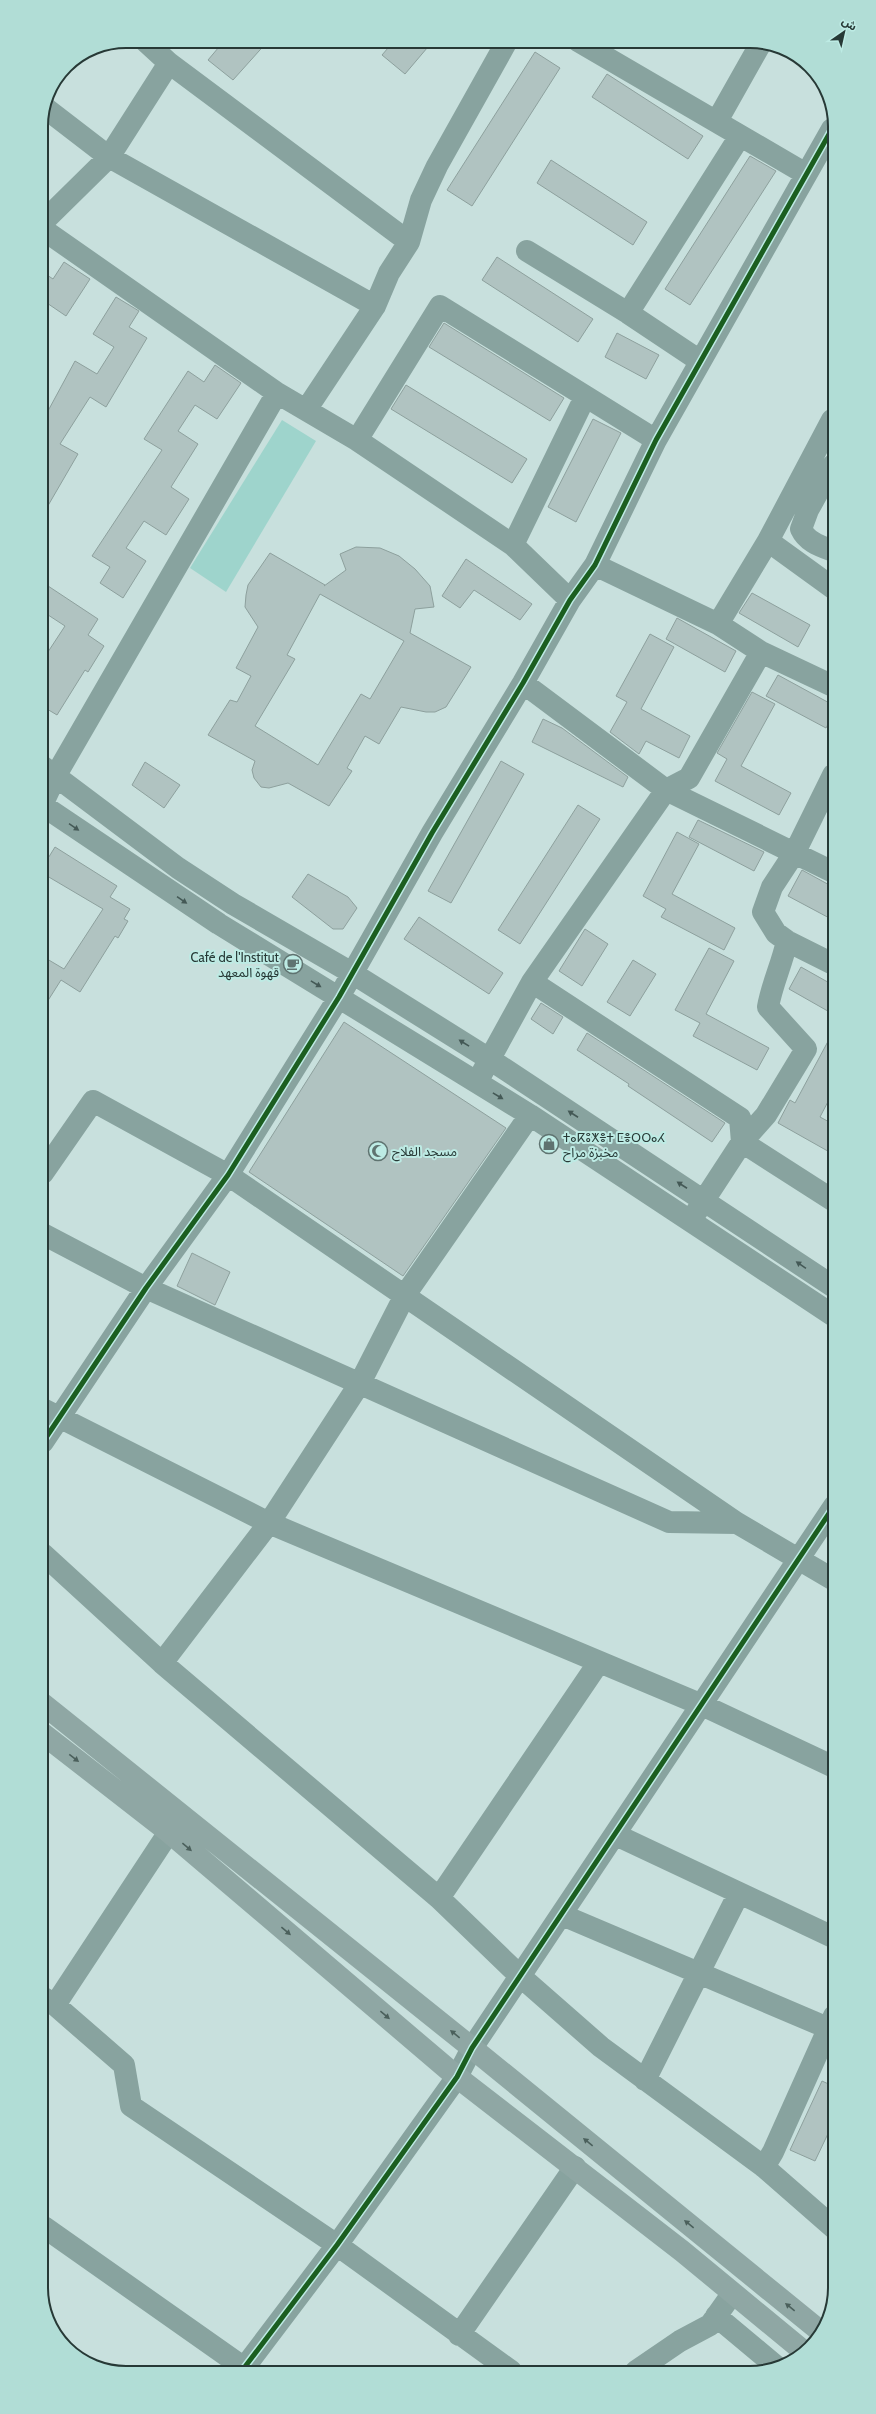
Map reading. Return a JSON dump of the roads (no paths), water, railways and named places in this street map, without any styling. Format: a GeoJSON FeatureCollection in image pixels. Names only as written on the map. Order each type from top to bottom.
{"type":"FeatureCollection","features":[{"type":"Feature","properties":{"kind":"main road"},"geometry":{"type":"LineString","coordinates":[[48,1708],[472,2048],[817,2328]]}},
{"type":"Feature","properties":{"kind":"main road"},"geometry":{"type":"LineString","coordinates":[[48,1738],[169,1832],[457,2077],[682,2251],[732,2294],[800,2348]]}},
{"type":"Feature","properties":{"kind":"street"},"geometry":{"type":"LineString","coordinates":[[153,48],[169,63],[409,242]]}},
{"type":"Feature","properties":{"kind":"street"},"geometry":{"type":"LineString","coordinates":[[306,410],[375,306],[389,273],[409,242],[421,200],[437,166],[503,48]]}},
{"type":"Feature","properties":{"kind":"street"},"geometry":{"type":"LineString","coordinates":[[590,48],[806,174]]}},
{"type":"Feature","properties":{"kind":"street"},"geometry":{"type":"LineString","coordinates":[[717,122],[759,48]]}},
{"type":"Feature","properties":{"kind":"street"},"geometry":{"type":"LineString","coordinates":[[48,217],[109,157],[169,63]]}},
{"type":"Feature","properties":{"kind":"street"},"geometry":{"type":"LineString","coordinates":[[50,112],[109,157],[375,306]]}},
{"type":"Feature","properties":{"kind":"street"},"geometry":{"type":"LineString","coordinates":[[628,313],[740,136]]}},
{"type":"Feature","properties":{"kind":"street"},"geometry":{"type":"LineString","coordinates":[[48,1426],[52,1413],[146,1288],[228,1175],[339,998],[432,834],[523,683],[570,600],[595,565],[656,440],[828,136]]}},
{"type":"Feature","properties":{"kind":"street"},"geometry":{"type":"LineString","coordinates":[[48,233],[277,393],[357,440],[513,545],[570,600]]}},
{"type":"Feature","properties":{"kind":"street"},"geometry":{"type":"LineString","coordinates":[[528,252],[628,313],[700,361]]}},
{"type":"Feature","properties":{"kind":"street"},"geometry":{"type":"LineString","coordinates":[[357,440],[440,306],[656,440]]}},
{"type":"Feature","properties":{"kind":"street"},"geometry":{"type":"LineString","coordinates":[[277,393],[49,770],[178,868],[233,904],[352,973],[491,1060],[828,1283]]}},
{"type":"Feature","properties":{"kind":"street"},"geometry":{"type":"LineString","coordinates":[[513,545],[585,396]]}},
{"type":"Feature","properties":{"kind":"street"},"geometry":{"type":"LineString","coordinates":[[718,624],[768,540],[828,428]]}},
{"type":"Feature","properties":{"kind":"street"},"geometry":{"type":"LineString","coordinates":[[828,473],[804,516],[801,529],[804,537],[811,542],[828,549]]}},
{"type":"Feature","properties":{"kind":"street"},"geometry":{"type":"LineString","coordinates":[[768,540],[828,584]]}},
{"type":"Feature","properties":{"kind":"street"},"geometry":{"type":"LineString","coordinates":[[595,565],[718,624],[761,652],[828,684]]}},
{"type":"Feature","properties":{"kind":"street"},"geometry":{"type":"LineString","coordinates":[[476,1082],[491,1060],[532,982],[666,790],[689,778],[761,652]]}},
{"type":"Feature","properties":{"kind":"street"},"geometry":{"type":"LineString","coordinates":[[523,683],[666,790],[828,869]]}},
{"type":"Feature","properties":{"kind":"street"},"geometry":{"type":"LineString","coordinates":[[828,785],[795,852],[772,887],[763,912],[776,933],[787,941],[828,962]]}},
{"type":"Feature","properties":{"kind":"street"},"geometry":{"type":"LineString","coordinates":[[48,809],[219,924],[530,1115],[828,1312]]}},
{"type":"Feature","properties":{"kind":"street"},"geometry":{"type":"LineString","coordinates":[[219,924],[233,904]]}},
{"type":"Feature","properties":{"kind":"street"},"geometry":{"type":"LineString","coordinates":[[691,1221],[742,1142],[766,1115],[806,1049],[768,1007],[772,985],[783,962],[787,941]]}},
{"type":"Feature","properties":{"kind":"street"},"geometry":{"type":"LineString","coordinates":[[532,982],[740,1118],[742,1142]]}},
{"type":"Feature","properties":{"kind":"street"},"geometry":{"type":"LineString","coordinates":[[48,1165],[93,1101],[228,1175],[405,1294],[737,1523],[828,1576]]}},
{"type":"Feature","properties":{"kind":"street"},"geometry":{"type":"LineString","coordinates":[[162,1663],[269,1523],[360,1383],[405,1294],[530,1115]]}},
{"type":"Feature","properties":{"kind":"street"},"geometry":{"type":"LineString","coordinates":[[742,1142],[828,1197]]}},
{"type":"Feature","properties":{"kind":"street"},"geometry":{"type":"LineString","coordinates":[[48,1237],[146,1288],[669,1522],[737,1523]]}},
{"type":"Feature","properties":{"kind":"street"},"geometry":{"type":"LineString","coordinates":[[52,1413],[269,1523],[702,1705],[828,1764]]}},
{"type":"Feature","properties":{"kind":"street"},"geometry":{"type":"LineString","coordinates":[[249,2366],[457,2077],[472,2048],[616,1835],[828,1515]]}},
{"type":"Feature","properties":{"kind":"street"},"geometry":{"type":"LineString","coordinates":[[48,1559],[162,1663],[439,1898],[520,1976],[600,2047],[764,2167],[828,2223]]}},
{"type":"Feature","properties":{"kind":"street"},"geometry":{"type":"LineString","coordinates":[[439,1898],[599,1662]]}},
{"type":"Feature","properties":{"kind":"street"},"geometry":{"type":"LineString","coordinates":[[169,1832],[49,2001],[124,2065],[132,2106],[337,2245],[459,2335],[504,2366]]}},
{"type":"Feature","properties":{"kind":"street"},"geometry":{"type":"LineString","coordinates":[[616,1835],[828,1935]]}},
{"type":"Feature","properties":{"kind":"street"},"geometry":{"type":"LineString","coordinates":[[645,2080],[698,1971],[739,1893]]}},
{"type":"Feature","properties":{"kind":"street"},"geometry":{"type":"LineString","coordinates":[[562,1915],[698,1971],[828,2021]]}},
{"type":"Feature","properties":{"kind":"street"},"geometry":{"type":"LineString","coordinates":[[764,2167],[773,2152],[828,2029]]}},
{"type":"Feature","properties":{"kind":"street"},"geometry":{"type":"LineString","coordinates":[[459,2335],[575,2167]]}},
{"type":"Feature","properties":{"kind":"street"},"geometry":{"type":"LineString","coordinates":[[48,2230],[238,2366]]}},
{"type":"Feature","properties":{"kind":"street"},"geometry":{"type":"LineString","coordinates":[[643,2366],[680,2341],[710,2325],[732,2294]]}},
{"type":"Feature","properties":{"kind":"street"},"geometry":{"type":"LineString","coordinates":[[716,2316],[771,2363]]}},
{"type":"Feature","properties":{"kind":"place","name":"Café de l'Institut قهوة المعهد"},"geometry":{"type":"Point","coordinates":[293,964]}},
{"type":"Feature","properties":{"kind":"place","name":"ⵜⴰⴽⵓⵅⴻⵜ ⵎⴻⵔⵔⴰⵃ مخبزة مراح"},"geometry":{"type":"Point","coordinates":[549,1144]}},
{"type":"Feature","properties":{"kind":"place","name":"مسجد الفلاح"},"geometry":{"type":"Point","coordinates":[378,1151]}}]}
